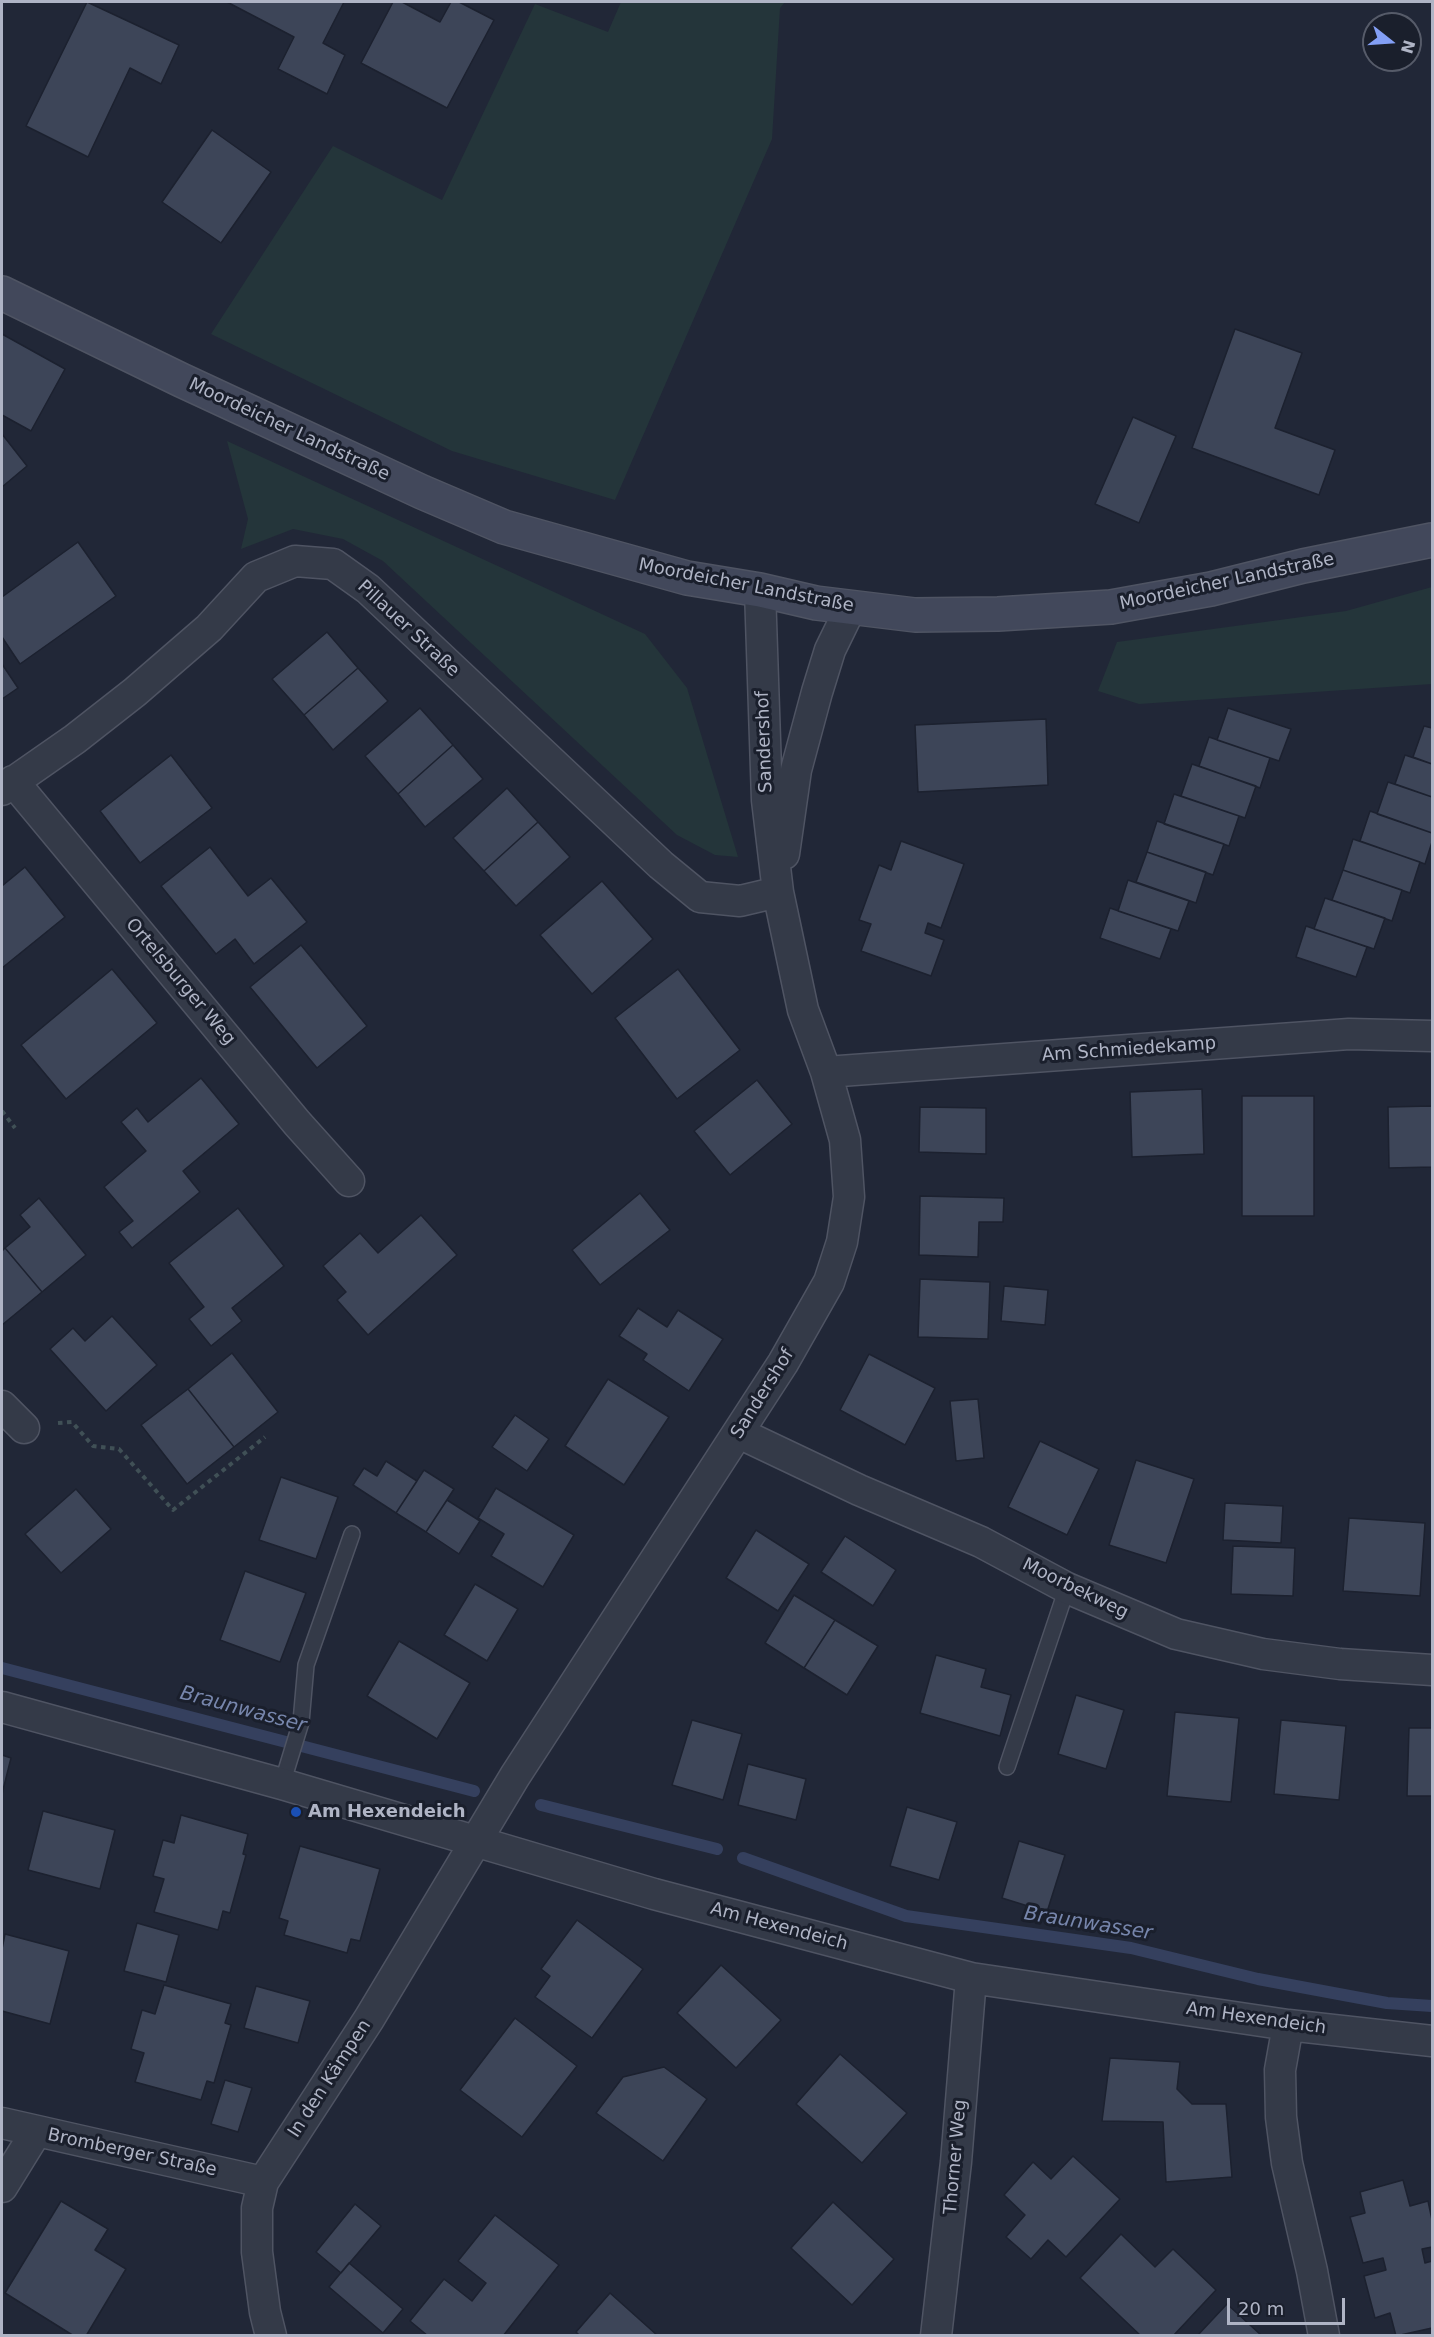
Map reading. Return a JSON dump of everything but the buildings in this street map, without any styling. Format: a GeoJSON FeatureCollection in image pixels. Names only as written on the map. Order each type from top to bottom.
{"type":"FeatureCollection","features":[{"type":"Feature","properties":{"kind":"main road","name":"Moordeicher Landstraße"},"geometry":{"type":"LineString","coordinates":[[2,293],[181,380],[422,492],[504,527],[687,578],[760,590],[816,603],[927,615],[998,614],[1111,607],[1211,589],[1304,566],[1432,540]]}},
{"type":"Feature","properties":{"kind":"street","name":"Pillauer Straße"},"geometry":{"type":"LineString","coordinates":[[7,785],[75,740],[135,693],[209,627],[256,577],[295,561],[333,564],[368,589],[644,849],[700,897],[740,901],[778,892]]}},
{"type":"Feature","properties":{"kind":"street","name":"Sandershof"},"geometry":{"type":"LineString","coordinates":[[476,1842],[515,1776],[739,1433],[811,1317],[829,1282],[842,1242],[849,1197],[845,1140],[826,1072],[803,1010],[778,892],[767,800],[760,590]]}},
{"type":"Feature","properties":{"kind":"street","name":"Sandershof"},"geometry":{"type":"LineString","coordinates":[[778,892],[796,770],[830,650],[851,608]]}},
{"type":"Feature","properties":{"kind":"street","name":"Ortelsburger Weg"},"geometry":{"type":"LineString","coordinates":[[7,785],[297,1123],[349,1180]]}},
{"type":"Feature","properties":{"kind":"street","name":"Am Schmiedekamp"},"geometry":{"type":"LineString","coordinates":[[826,1072],[1349,1034],[1432,1036]]}},
{"type":"Feature","properties":{"kind":"street"},"geometry":{"type":"LineString","coordinates":[[2,1406],[24,1428]]}},
{"type":"Feature","properties":{"kind":"street","name":"Moorbekweg"},"geometry":{"type":"LineString","coordinates":[[739,1433],[859,1490],[981,1542],[1067,1588],[1176,1634],[1263,1654],[1340,1664],[1432,1670]]}},
{"type":"Feature","properties":{"kind":"street","name":"Am Hexendeich"},"geometry":{"type":"LineString","coordinates":[[2,1707],[286,1771],[476,1842],[654,1894],[971,1978],[1288,2025],[1432,2041]]}},
{"type":"Feature","properties":{"kind":"street","name":"In den Kämpen"},"geometry":{"type":"LineString","coordinates":[[272,2336],[265,2312],[257,2252],[257,2208],[263,2182],[369,2019],[476,1842]]}},
{"type":"Feature","properties":{"kind":"street","name":"Thorner Weg"},"geometry":{"type":"LineString","coordinates":[[936,2336],[956,2162],[971,1978]]}},
{"type":"Feature","properties":{"kind":"street"},"geometry":{"type":"LineString","coordinates":[[1288,2025],[1280,2070],[1281,2117],[1287,2163],[1312,2271],[1324,2336]]}},
{"type":"Feature","properties":{"kind":"street","name":"Bromberger Straße"},"geometry":{"type":"LineString","coordinates":[[2,2123],[263,2182]]}},
{"type":"Feature","properties":{"kind":"street"},"geometry":{"type":"LineString","coordinates":[[2,2187],[36,2132]]}},
{"type":"Feature","properties":{"kind":"lane"},"geometry":{"type":"LineString","coordinates":[[286,1771],[301,1722],[306,1665],[352,1534]]}},
{"type":"Feature","properties":{"kind":"lane"},"geometry":{"type":"LineString","coordinates":[[1007,1767],[1067,1588]]}},
{"type":"Feature","properties":{"kind":"path"},"geometry":{"type":"LineString","coordinates":[[2,1111],[15,1128]]}},
{"type":"Feature","properties":{"kind":"path"},"geometry":{"type":"LineString","coordinates":[[24,1428],[72,1422],[93,1446],[118,1449],[173,1510],[265,1437]]}},
{"type":"Feature","properties":{"kind":"shaded area"},"geometry":{"type":"Polygon","coordinates":[[[621,2],[785,2],[780,8],[772,139],[615,500],[452,451],[211,334],[333,146],[442,200],[535,4],[608,32],[621,2]]]}},
{"type":"Feature","properties":{"kind":"shaded area"},"geometry":{"type":"Polygon","coordinates":[[[227,441],[645,634],[687,688],[738,857],[715,855],[677,835],[383,561],[343,539],[293,529],[241,549],[248,519],[227,441]]]}},
{"type":"Feature","properties":{"kind":"shaded area"},"geometry":{"type":"Polygon","coordinates":[[[1432,587],[1432,684],[1139,704],[1098,691],[1117,642],[1346,611],[1432,587]]]}},
{"type":"Feature","properties":{"kind":"waterway","name":"Braunwasser"},"geometry":{"type":"LineString","coordinates":[[2,1668],[474,1791]]}},
{"type":"Feature","properties":{"kind":"waterway","name":"Braunwasser"},"geometry":{"type":"LineString","coordinates":[[541,1805],[717,1849]]}},
{"type":"Feature","properties":{"kind":"waterway","name":"Braunwasser"},"geometry":{"type":"LineString","coordinates":[[743,1858],[906,1916],[1131,1948],[1258,1979],[1387,2003],[1432,2006]]}},
{"type":"Feature","properties":{"kind":"place","name":"Am Hexendeich"},"geometry":{"type":"Point","coordinates":[296,1812]}}]}
